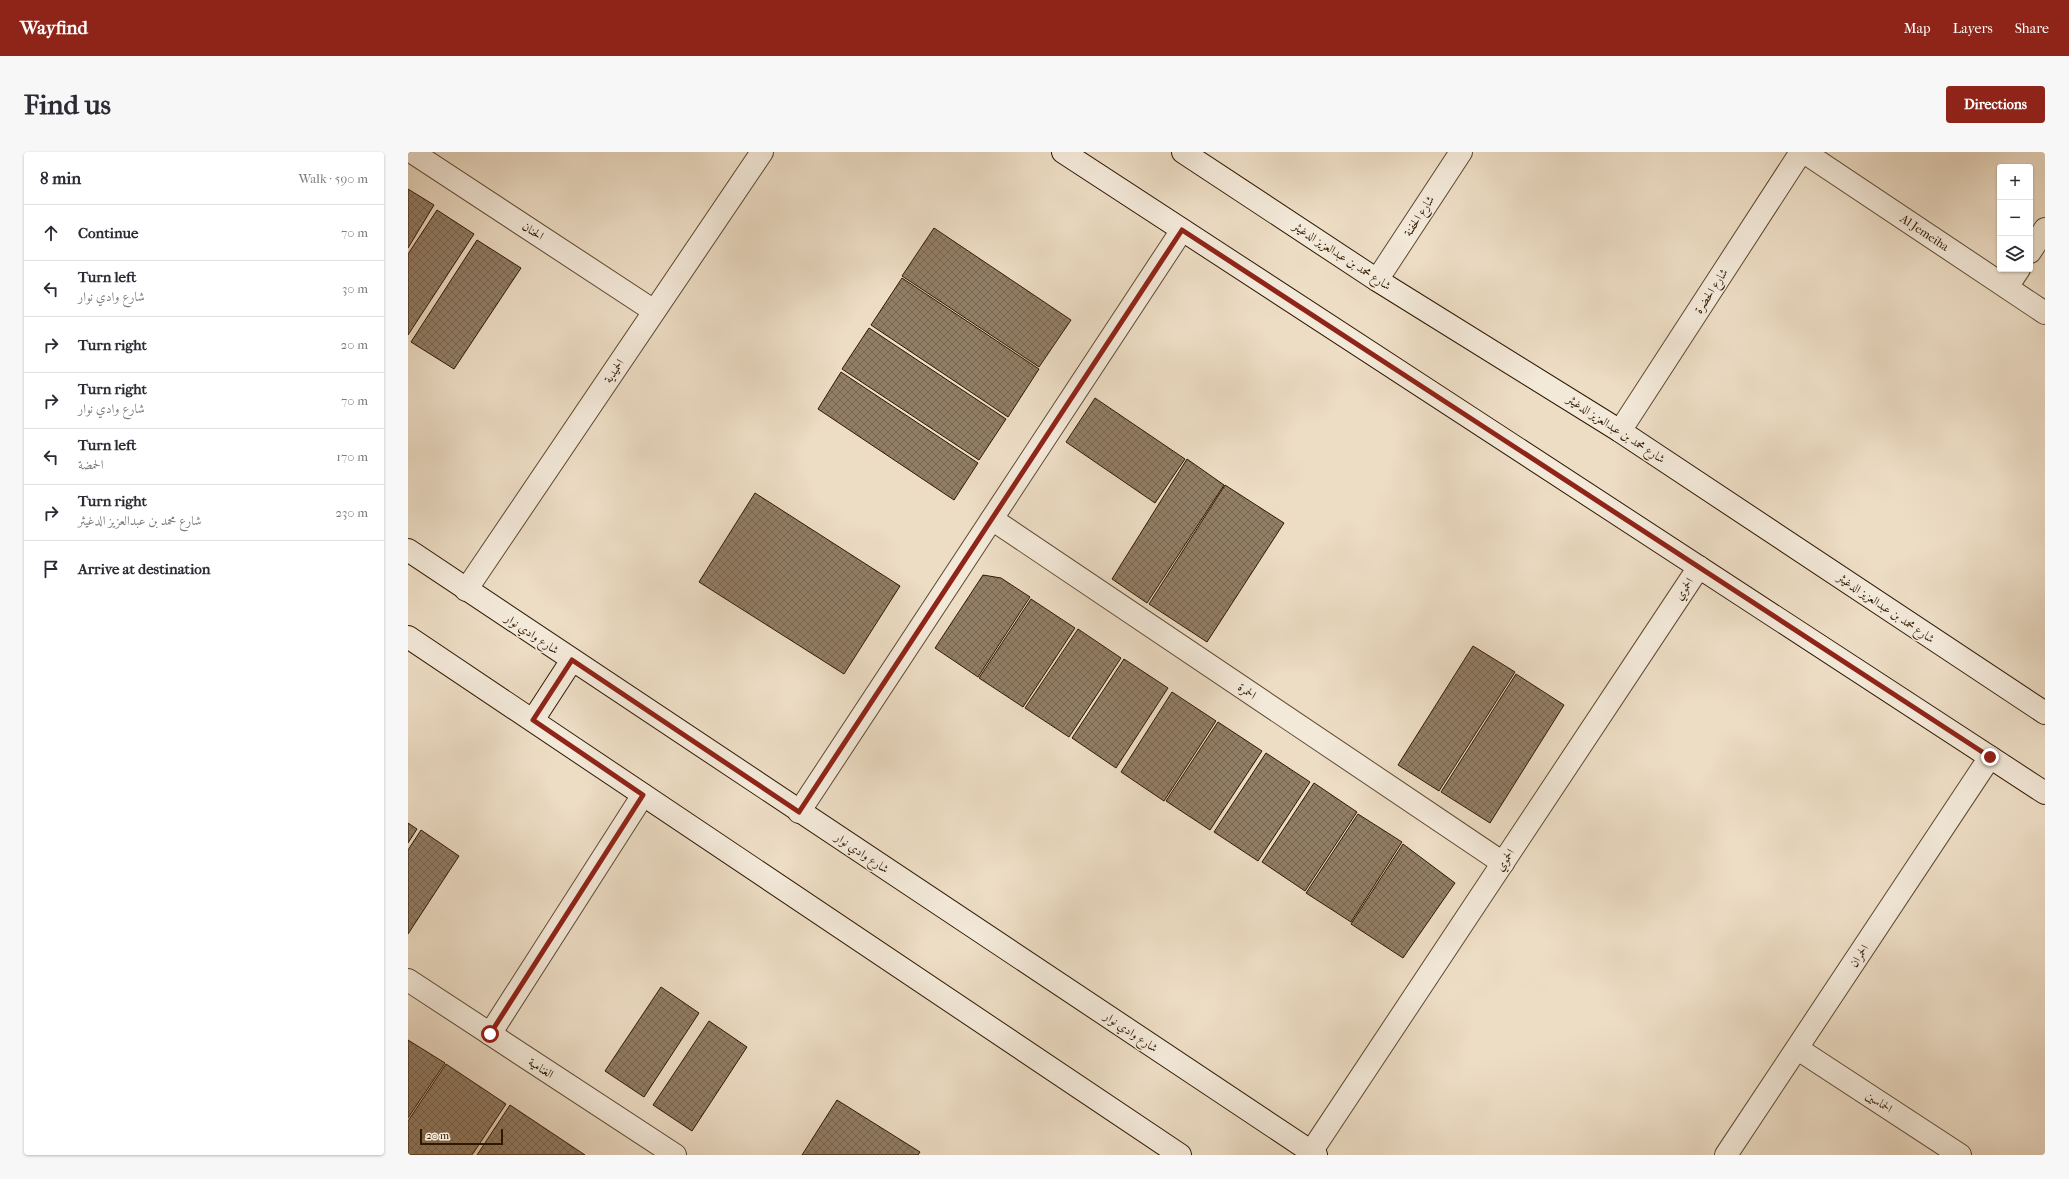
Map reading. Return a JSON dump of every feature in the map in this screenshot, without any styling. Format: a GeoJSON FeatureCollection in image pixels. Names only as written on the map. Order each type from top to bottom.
{"type":"FeatureCollection","features":[{"type":"Feature","properties":{"kind":"street","name":"الحنان"},"geometry":{"type":"LineString","coordinates":[[412,152],[654,311]]}},
{"type":"Feature","properties":{"kind":"street","name":"الحميدية"},"geometry":{"type":"LineString","coordinates":[[466,590],[762,152]]}},
{"type":"Feature","properties":{"kind":"street"},"geometry":{"type":"LineString","coordinates":[[1063,152],[2045,793]]}},
{"type":"Feature","properties":{"kind":"street","name":"شارع محمد بن عبدالعزيز الدغيثر"},"geometry":{"type":"LineString","coordinates":[[1182,152],[1377,280],[1620,431],[2045,713]]}},
{"type":"Feature","properties":{"kind":"street","name":"شارع الحفنة"},"geometry":{"type":"LineString","coordinates":[[1377,280],[1460,152]]}},
{"type":"Feature","properties":{"kind":"street","name":"Al Jemeiha"},"geometry":{"type":"LineString","coordinates":[[1803,152],[2045,313]]}},
{"type":"Feature","properties":{"kind":"street","name":"شارع الحضرة"},"geometry":{"type":"LineString","coordinates":[[1620,431],[1803,152]]}},
{"type":"Feature","properties":{"kind":"street"},"geometry":{"type":"LineString","coordinates":[[2033,247],[2045,229]]}},
{"type":"Feature","properties":{"kind":"street"},"geometry":{"type":"LineString","coordinates":[[799,812],[1182,230]]}},
{"type":"Feature","properties":{"kind":"street"},"geometry":{"type":"LineString","coordinates":[[2006,287],[2017,272]]}},
{"type":"Feature","properties":{"kind":"street","name":"الحمرة"},"geometry":{"type":"LineString","coordinates":[[992,519],[1503,863]]}},
{"type":"Feature","properties":{"kind":"street","name":"شارع وادي نوار"},"geometry":{"type":"LineString","coordinates":[[408,550],[1313,1154]]}},
{"type":"Feature","properties":{"kind":"street","name":"الحموي"},"geometry":{"type":"LineString","coordinates":[[1313,1154],[1699,567]]}},
{"type":"Feature","properties":{"kind":"street"},"geometry":{"type":"LineString","coordinates":[[408,637],[1180,1155]]}},
{"type":"Feature","properties":{"kind":"street"},"geometry":{"type":"LineString","coordinates":[[533,720],[572,660]]}},
{"type":"Feature","properties":{"kind":"street","name":"الحمران"},"geometry":{"type":"LineString","coordinates":[[1726,1155],[1798,1049],[1990,757]]}},
{"type":"Feature","properties":{"kind":"street"},"geometry":{"type":"LineString","coordinates":[[490,1034],[643,795]]}},
{"type":"Feature","properties":{"kind":"street","name":"الغنامية"},"geometry":{"type":"LineString","coordinates":[[408,980],[675,1155]]}},
{"type":"Feature","properties":{"kind":"street","name":"الحماسين"},"geometry":{"type":"LineString","coordinates":[[1798,1049],[1960,1155]]}},
{"type":"Feature","properties":{"kind":"building"},"geometry":{"type":"Polygon","coordinates":[[[408,189],[434,205],[408,248],[408,189]]]}},
{"type":"Feature","properties":{"kind":"building"},"geometry":{"type":"Polygon","coordinates":[[[437,210],[474,234],[408,335],[408,254],[437,210]]]}},
{"type":"Feature","properties":{"kind":"building"},"geometry":{"type":"Polygon","coordinates":[[[934,228],[1071,320],[1039,367],[902,276],[934,228]]]}},
{"type":"Feature","properties":{"kind":"building"},"geometry":{"type":"Polygon","coordinates":[[[477,240],[521,268],[454,369],[411,342],[477,240]]]}},
{"type":"Feature","properties":{"kind":"building"},"geometry":{"type":"Polygon","coordinates":[[[902,278],[1039,369],[1008,417],[871,325],[902,278]]]}},
{"type":"Feature","properties":{"kind":"building"},"geometry":{"type":"Polygon","coordinates":[[[869,328],[1006,419],[979,460],[842,369],[869,328]]]}},
{"type":"Feature","properties":{"kind":"building"},"geometry":{"type":"Polygon","coordinates":[[[841,372],[978,463],[954,500],[818,409],[841,372]]]}},
{"type":"Feature","properties":{"kind":"building"},"geometry":{"type":"Polygon","coordinates":[[[1095,398],[1185,459],[1155,503],[1066,442],[1095,398]]]}},
{"type":"Feature","properties":{"kind":"building"},"geometry":{"type":"Polygon","coordinates":[[[1187,459],[1224,485],[1147,603],[1112,579],[1187,459]]]}},
{"type":"Feature","properties":{"kind":"building"},"geometry":{"type":"Polygon","coordinates":[[[1225,485],[1284,523],[1207,642],[1149,604],[1225,485]]]}},
{"type":"Feature","properties":{"kind":"building"},"geometry":{"type":"Polygon","coordinates":[[[755,493],[900,586],[844,674],[699,582],[755,493]]]}},
{"type":"Feature","properties":{"kind":"building"},"geometry":{"type":"Polygon","coordinates":[[[983,575],[1001,578],[1030,597],[978,677],[935,648],[983,575]]]}},
{"type":"Feature","properties":{"kind":"building"},"geometry":{"type":"Polygon","coordinates":[[[1031,599],[1075,628],[1023,707],[979,678],[1031,599]]]}},
{"type":"Feature","properties":{"kind":"building"},"geometry":{"type":"Polygon","coordinates":[[[1078,629],[1121,658],[1069,737],[1025,708],[1078,629]]]}},
{"type":"Feature","properties":{"kind":"building"},"geometry":{"type":"Polygon","coordinates":[[[1473,646],[1515,672],[1439,791],[1398,765],[1473,646]]]}},
{"type":"Feature","properties":{"kind":"building"},"geometry":{"type":"Polygon","coordinates":[[[1124,659],[1168,688],[1116,768],[1072,738],[1124,659]]]}},
{"type":"Feature","properties":{"kind":"building"},"geometry":{"type":"Polygon","coordinates":[[[1516,674],[1564,705],[1490,823],[1441,792],[1516,674]]]}},
{"type":"Feature","properties":{"kind":"building"},"geometry":{"type":"Polygon","coordinates":[[[1172,692],[1216,721],[1164,801],[1121,772],[1172,692]]]}},
{"type":"Feature","properties":{"kind":"building"},"geometry":{"type":"Polygon","coordinates":[[[1218,722],[1262,751],[1210,830],[1166,801],[1218,722]]]}},
{"type":"Feature","properties":{"kind":"building"},"geometry":{"type":"Polygon","coordinates":[[[1266,753],[1310,782],[1258,861],[1214,832],[1266,753]]]}},
{"type":"Feature","properties":{"kind":"building"},"geometry":{"type":"Polygon","coordinates":[[[1314,783],[1357,812],[1305,891],[1262,862],[1314,783]]]}},
{"type":"Feature","properties":{"kind":"building"},"geometry":{"type":"Polygon","coordinates":[[[1358,814],[1402,842],[1351,922],[1306,893],[1358,814]]]}},
{"type":"Feature","properties":{"kind":"building"},"geometry":{"type":"Polygon","coordinates":[[[408,823],[417,829],[408,843],[408,823]]]}},
{"type":"Feature","properties":{"kind":"building"},"geometry":{"type":"Polygon","coordinates":[[[421,830],[459,856],[408,934],[408,850],[421,830]]]}},
{"type":"Feature","properties":{"kind":"building"},"geometry":{"type":"Polygon","coordinates":[[[1403,844],[1455,883],[1403,958],[1351,924],[1403,844]]]}},
{"type":"Feature","properties":{"kind":"building"},"geometry":{"type":"Polygon","coordinates":[[[661,987],[699,1013],[644,1097],[605,1071],[661,987]]]}},
{"type":"Feature","properties":{"kind":"building"},"geometry":{"type":"Polygon","coordinates":[[[709,1021],[747,1047],[692,1131],[653,1105],[709,1021]]]}},
{"type":"Feature","properties":{"kind":"building"},"geometry":{"type":"Polygon","coordinates":[[[408,1040],[445,1063],[408,1118],[408,1040]]]}},
{"type":"Feature","properties":{"kind":"building"},"geometry":{"type":"Polygon","coordinates":[[[446,1064],[506,1104],[472,1155],[408,1155],[408,1121],[446,1064]]]}},
{"type":"Feature","properties":{"kind":"building"},"geometry":{"type":"Polygon","coordinates":[[[837,1100],[920,1152],[918,1155],[802,1155],[837,1100]]]}},
{"type":"Feature","properties":{"kind":"building"},"geometry":{"type":"Polygon","coordinates":[[[510,1105],[585,1155],[477,1155],[510,1105]]]}},
{"type":"Feature","properties":{"kind":"route"},"geometry":{"type":"LineString","coordinates":[[490,1034],[643,795],[533,720],[572,660],[799,812],[1182,230],[1990,757]]}}]}
